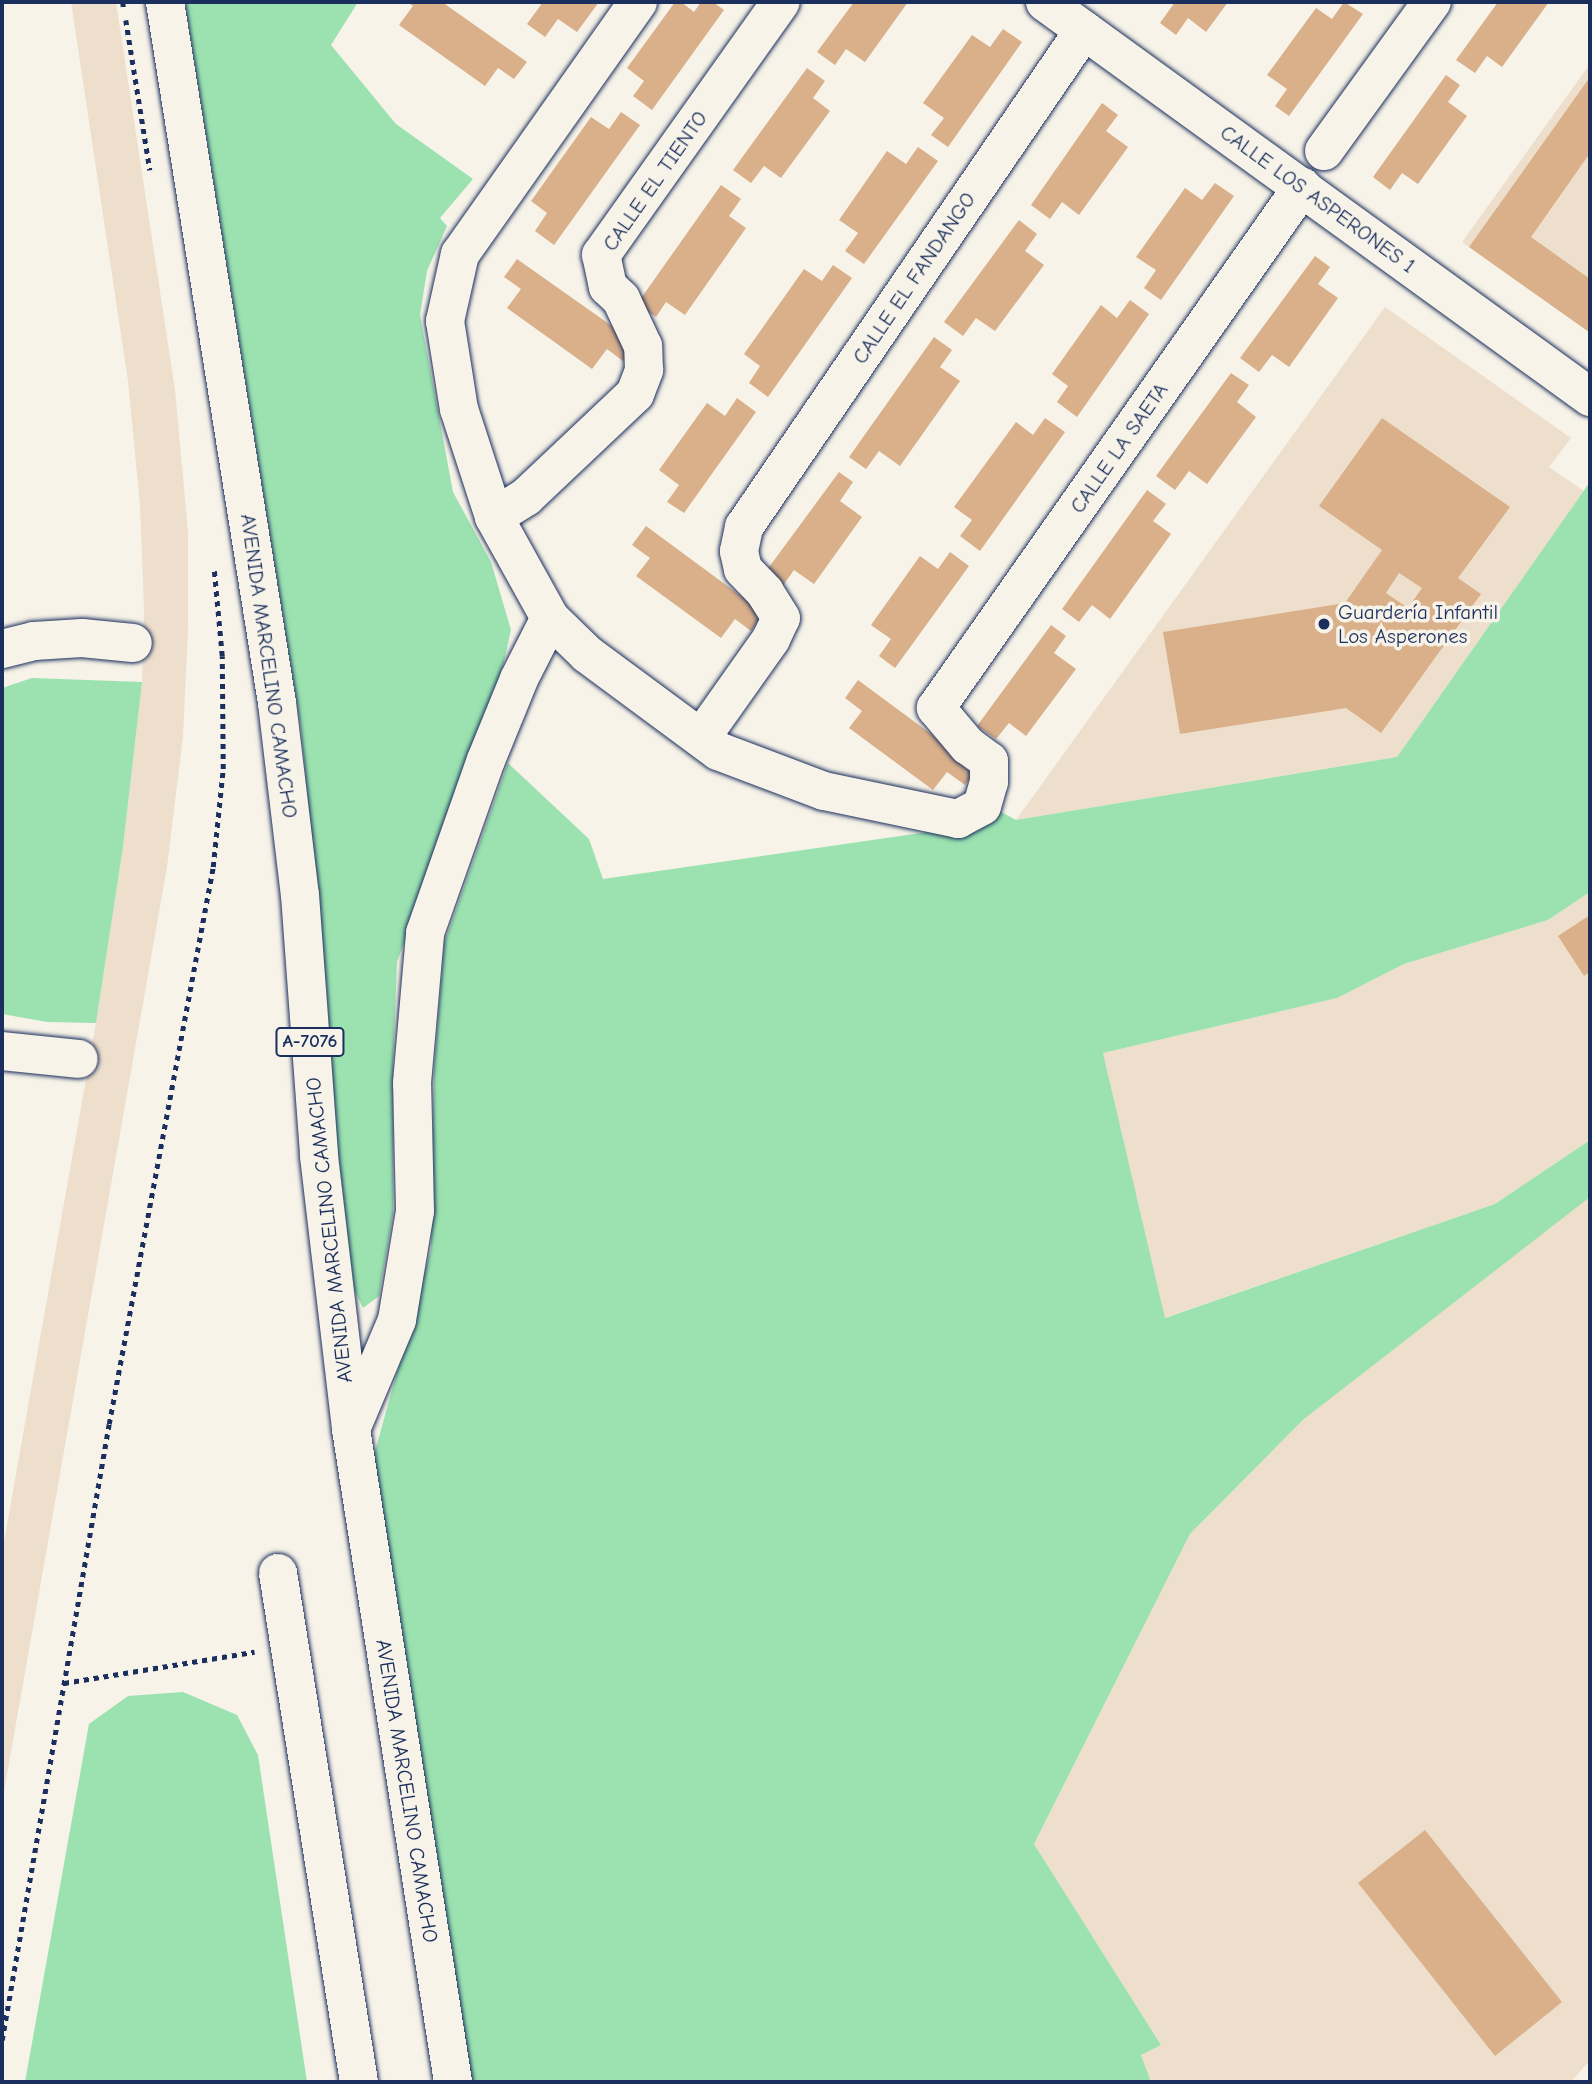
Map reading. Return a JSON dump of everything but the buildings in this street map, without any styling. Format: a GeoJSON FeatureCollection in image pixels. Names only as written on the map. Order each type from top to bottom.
{"type":"FeatureCollection","features":[{"type":"Feature","properties":{"kind":"street","name":"AVENIDA MARCELINO CAMACHO"},"geometry":{"type":"LineString","coordinates":[[165,2],[277,704],[300,894],[318,1156],[351,1429],[453,2082]]}},
{"type":"Feature","properties":{"kind":"street"},"geometry":{"type":"LineString","coordinates":[[638,2],[460,254],[445,321],[459,409],[494,517],[550,618],[587,654],[701,738]]}},
{"type":"Feature","properties":{"kind":"street","name":"CALLE EL TIENTO"},"geometry":{"type":"LineString","coordinates":[[494,517],[526,497],[635,394],[644,370],[643,346],[621,299],[608,287],[601,255],[782,2]]}},
{"type":"Feature","properties":{"kind":"street","name":"CALLE LOS ASPERONES 1"},"geometry":{"type":"LineString","coordinates":[[1045,2],[1590,397]]}},
{"type":"Feature","properties":{"kind":"street"},"geometry":{"type":"LineString","coordinates":[[1324,151],[1432,2]]}},
{"type":"Feature","properties":{"kind":"street","name":"CALLE EL FANDANGO"},"geometry":{"type":"LineString","coordinates":[[701,738],[771,639],[781,618],[765,592],[743,569],[739,551],[744,527],[1084,30]]}},
{"type":"Feature","properties":{"kind":"street","name":"CALLE LA SAETA"},"geometry":{"type":"LineString","coordinates":[[701,738],[718,751],[824,791],[958,819],[982,806],[989,782],[989,761],[968,746],[936,708],[1302,187]]}},
{"type":"Feature","properties":{"kind":"street"},"geometry":{"type":"LineString","coordinates":[[351,1429],[397,1320],[415,1211],[412,1083],[425,933],[519,678],[550,618]]}},
{"type":"Feature","properties":{"kind":"street"},"geometry":{"type":"LineString","coordinates":[[2,649],[34,641],[82,638],[133,643]]}},
{"type":"Feature","properties":{"kind":"street"},"geometry":{"type":"LineString","coordinates":[[2,1051],[79,1059]]}},
{"type":"Feature","properties":{"kind":"street"},"geometry":{"type":"LineString","coordinates":[[278,1573],[359,2082]]}},
{"type":"Feature","properties":{"kind":"path"},"geometry":{"type":"LineString","coordinates":[[123,2],[152,181]]}},
{"type":"Feature","properties":{"kind":"path"},"geometry":{"type":"LineString","coordinates":[[2,2040],[109,1424],[213,867],[222,769],[222,656],[213,564]]}},
{"type":"Feature","properties":{"kind":"path"},"geometry":{"type":"LineString","coordinates":[[65,1683],[289,1646]]}},
{"type":"Feature","properties":{"kind":"shaded area"},"geometry":{"type":"Polygon","coordinates":[[[71,2],[116,2],[175,390],[188,532],[188,629],[183,736],[167,867],[2,1803],[2,1553],[96,1023],[123,847],[142,682],[144,608],[140,505],[128,381],[71,2]]]}},
{"type":"Feature","properties":{"kind":"shaded area"},"geometry":{"type":"Polygon","coordinates":[[[1590,64],[1590,330],[1589,332],[1462,242],[1590,64]]]}},
{"type":"Feature","properties":{"kind":"shaded area","name":"Guardería Infantil Los Asperones"},"geometry":{"type":"Polygon","coordinates":[[[1385,307],[1571,438],[1549,467],[1584,491],[1397,757],[1016,820],[1385,307]]]}},
{"type":"Feature","properties":{"kind":"shaded area"},"geometry":{"type":"Polygon","coordinates":[[[1590,892],[1590,1140],[1495,1204],[1164,1318],[1103,1053],[1337,998],[1404,964],[1548,920],[1590,892]]]}},
{"type":"Feature","properties":{"kind":"shaded area"},"geometry":{"type":"Polygon","coordinates":[[[1590,1193],[1590,2060],[1571,2082],[1151,2082],[1141,2055],[1161,2045],[1034,1844],[1190,1534],[1304,1419],[1590,1193]]]}},
{"type":"Feature","properties":{"kind":"green space"},"geometry":{"type":"Polygon","coordinates":[[[185,2],[358,2],[331,45],[396,124],[473,179],[440,218],[447,226],[427,271],[420,315],[453,492],[491,562],[511,630],[503,666],[397,962],[393,1067],[393,1213],[379,1296],[363,1308],[345,1272],[327,994],[301,729],[185,2]]]}},
{"type":"Feature","properties":{"kind":"green space"},"geometry":{"type":"Polygon","coordinates":[[[1590,482],[1590,892],[1548,920],[1404,964],[1337,998],[1103,1053],[1165,1318],[1495,1204],[1590,1140],[1590,1197],[1304,1419],[1190,1534],[1034,1844],[1161,2045],[1141,2055],[1151,2082],[469,2082],[372,1462],[431,1250],[434,1070],[444,944],[508,763],[589,839],[603,879],[962,827],[990,806],[1016,820],[1397,757],[1590,482]]]}},
{"type":"Feature","properties":{"kind":"green space"},"geometry":{"type":"Polygon","coordinates":[[[32,678],[142,682],[123,847],[96,1023],[47,1022],[2,1014],[2,688],[32,678]]]}},
{"type":"Feature","properties":{"kind":"green space"},"geometry":{"type":"Polygon","coordinates":[[[183,1692],[237,1715],[258,1755],[307,2082],[25,2082],[89,1724],[128,1696],[183,1692]]]}},
{"type":"Feature","properties":{"kind":"place","name":"Guardería Infantil Los Asperones"},"geometry":{"type":"Point","coordinates":[1324,624]}}]}
